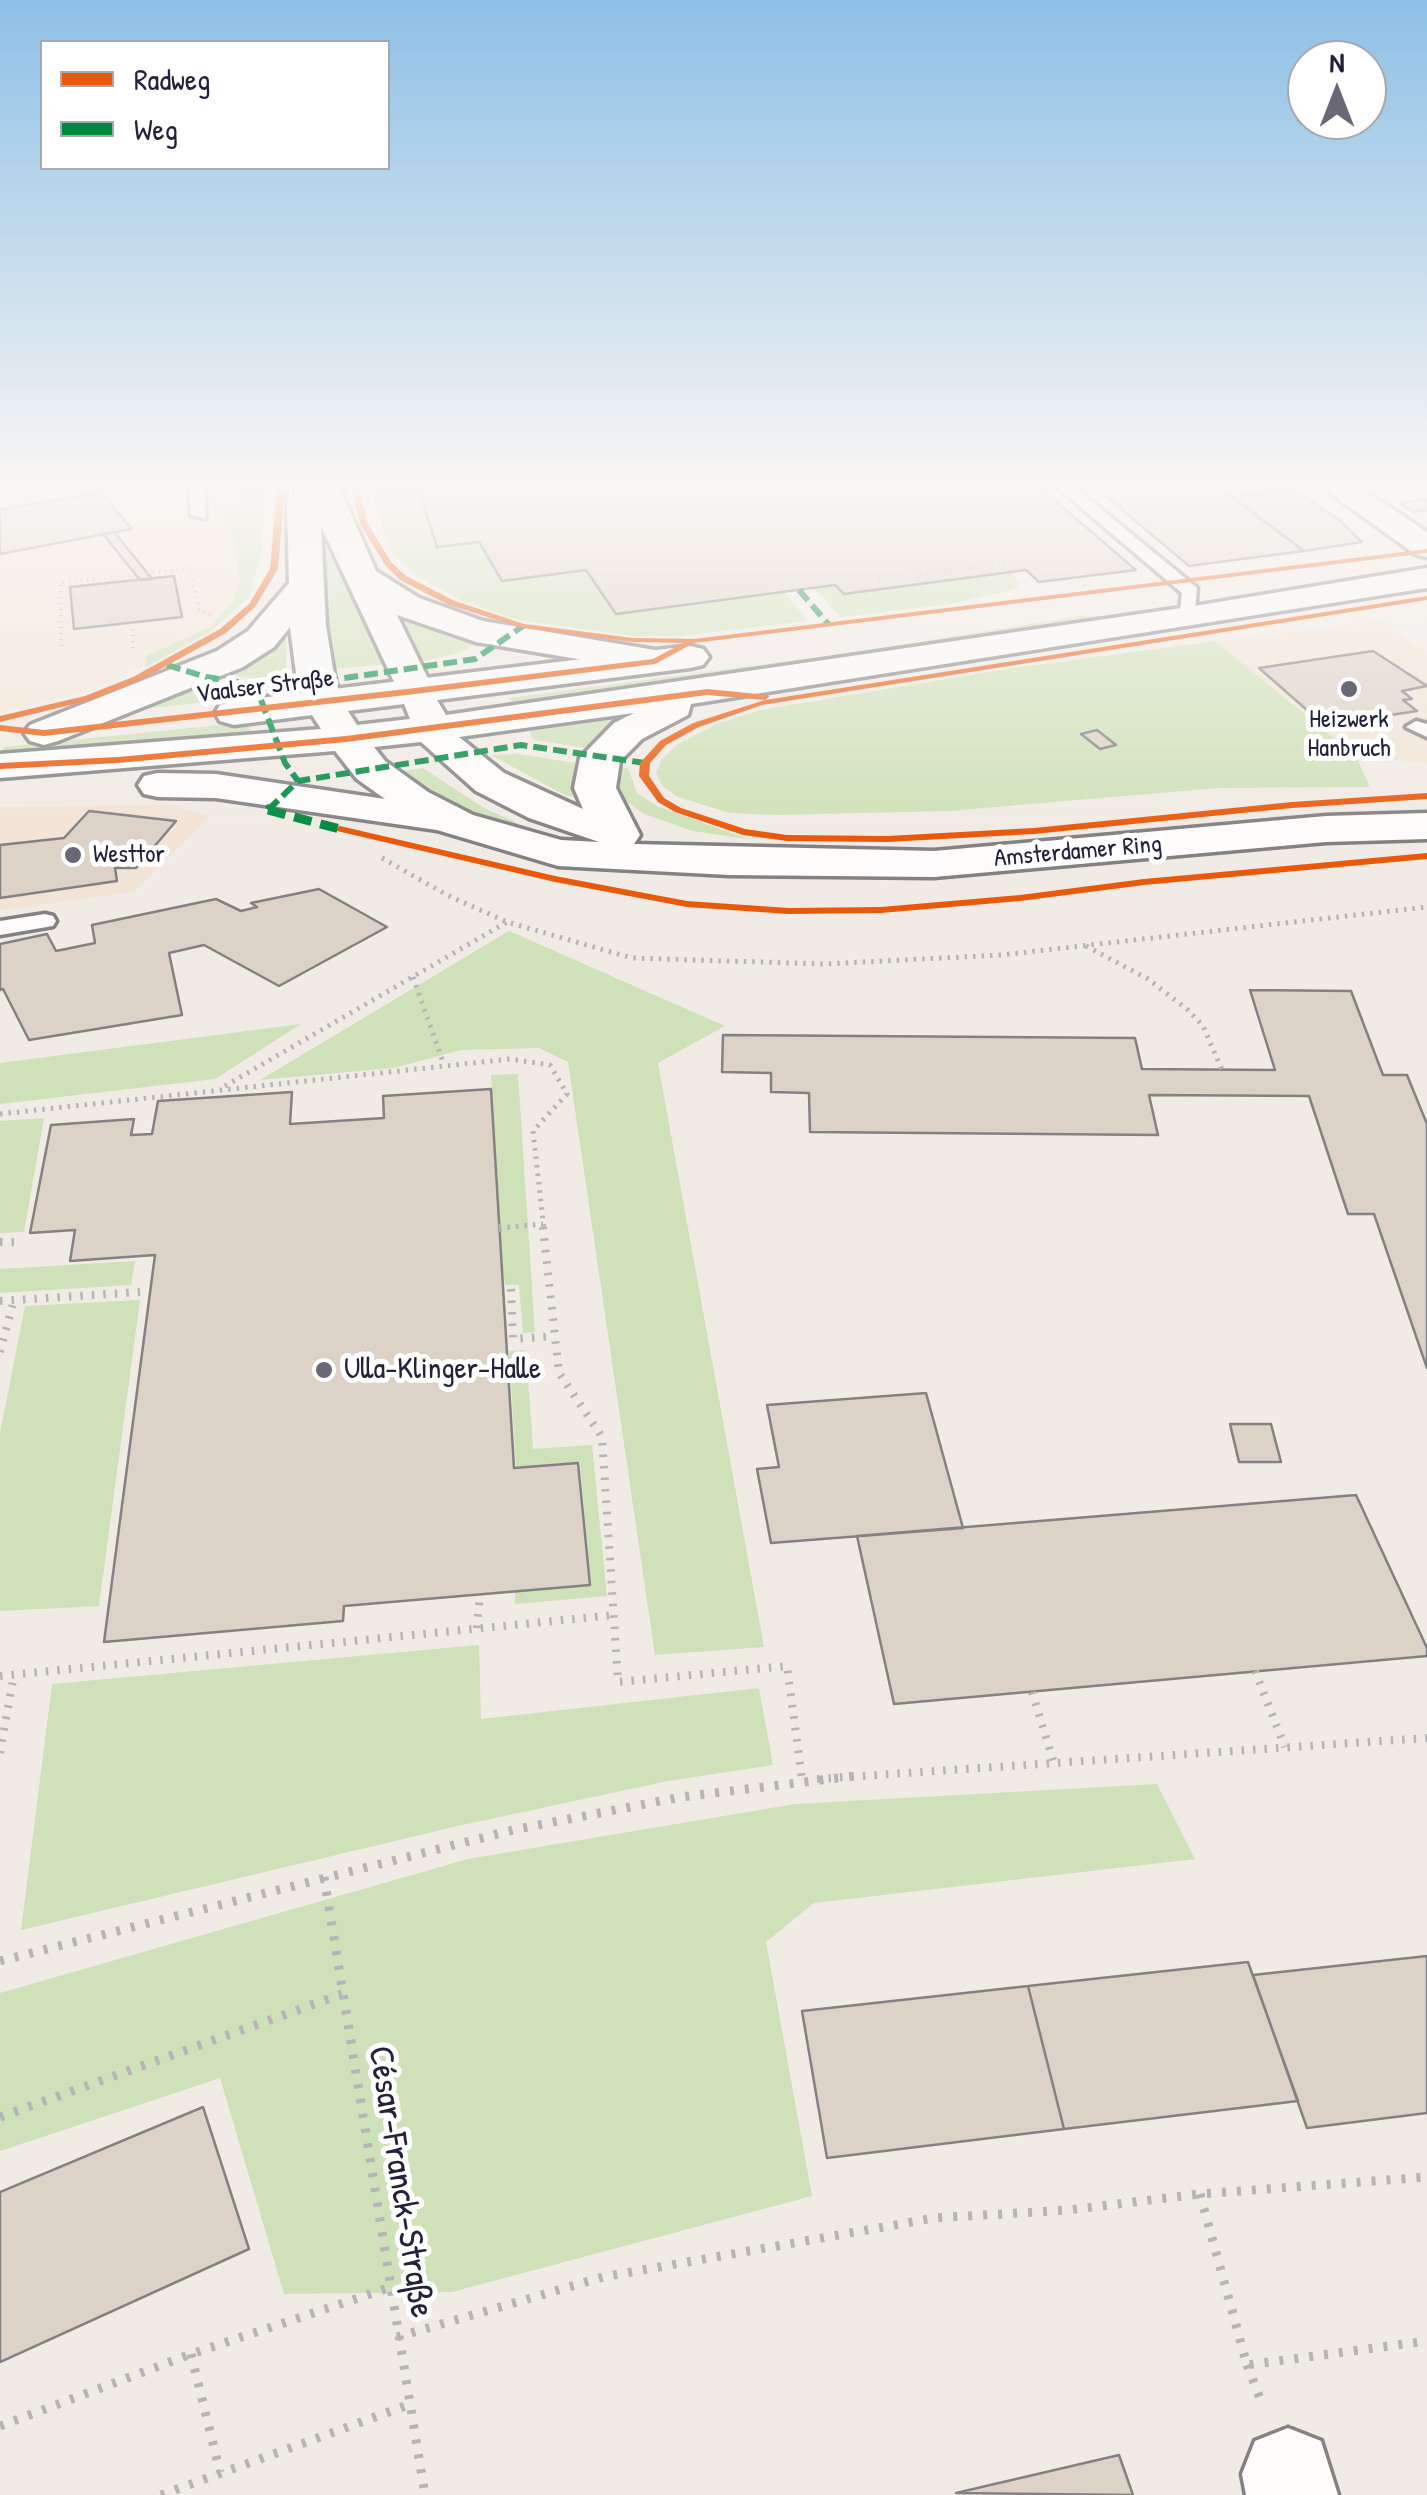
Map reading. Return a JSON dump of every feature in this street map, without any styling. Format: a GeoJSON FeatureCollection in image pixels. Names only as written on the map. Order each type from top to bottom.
{"type":"FeatureCollection","features":[{"type":"Feature","properties":{"kind":"main road"},"geometry":{"type":"LineString","coordinates":[[44,734],[230,660],[261,639],[291,603]]}},
{"type":"Feature","properties":{"kind":"main road"},"geometry":{"type":"LineString","coordinates":[[308,603],[314,668],[336,721]]}},
{"type":"Feature","properties":{"kind":"main road","name":"Amsterdamer Ring"},"geometry":{"type":"LineString","coordinates":[[376,603],[425,710],[454,755],[501,788],[544,809],[615,834],[728,862]]}},
{"type":"Feature","properties":{"kind":"main road"},"geometry":{"type":"LineString","coordinates":[[402,603],[476,631],[655,661]]}},
{"type":"Feature","properties":{"kind":"main road","name":"Vaalser Straße"},"geometry":{"type":"LineString","coordinates":[[0,766],[118,760],[336,721],[425,710],[707,692],[1199,603]]}},
{"type":"Feature","properties":{"kind":"main road","name":"Vaalser Straße"},"geometry":{"type":"LineString","coordinates":[[425,710],[655,661],[1204,603]]}},
{"type":"Feature","properties":{"kind":"main road"},"geometry":{"type":"LineString","coordinates":[[615,834],[595,788],[600,758],[628,731],[707,692]]}},
{"type":"Feature","properties":{"kind":"main road","name":"Amsterdamer Ring"},"geometry":{"type":"LineString","coordinates":[[336,721],[388,786],[458,824],[558,853],[728,862],[934,864],[1326,829],[1427,826]]}},
{"type":"Feature","properties":{"kind":"main road","name":"Vaalser Straße"},"geometry":{"type":"LineString","coordinates":[[0,738],[336,721]]}},
{"type":"Feature","properties":{"kind":"main road"},"geometry":{"type":"LineString","coordinates":[[0,792],[216,786],[458,824]]}},
{"type":"Feature","properties":{"kind":"lane"},"geometry":{"type":"LineString","coordinates":[[0,928],[45,921]]}},
{"type":"Feature","properties":{"kind":"path"},"geometry":{"type":"LineString","coordinates":[[61,603],[61,646]]}},
{"type":"Feature","properties":{"kind":"path"},"geometry":{"type":"LineString","coordinates":[[198,603],[199,609],[212,616]]}},
{"type":"Feature","properties":{"kind":"path"},"geometry":{"type":"LineString","coordinates":[[368,848],[446,895],[507,922],[632,958],[824,964],[1001,956],[1427,907]]}},
{"type":"Feature","properties":{"kind":"path"},"geometry":{"type":"LineString","coordinates":[[219,1089],[507,922]]}},
{"type":"Feature","properties":{"kind":"path"},"geometry":{"type":"LineString","coordinates":[[1085,946],[1148,979],[1188,1010],[1203,1026],[1222,1070]]}},
{"type":"Feature","properties":{"kind":"path"},"geometry":{"type":"LineString","coordinates":[[413,977],[444,1065]]}},
{"type":"Feature","properties":{"kind":"path"},"geometry":{"type":"LineString","coordinates":[[0,1114],[510,1059],[550,1065],[568,1094],[533,1131],[555,1336],[560,1373],[602,1437],[618,1682],[786,1666],[802,1780]]}},
{"type":"Feature","properties":{"kind":"path"},"geometry":{"type":"LineString","coordinates":[[499,1228],[543,1224]]}},
{"type":"Feature","properties":{"kind":"path"},"geometry":{"type":"LineString","coordinates":[[0,1242],[18,1242]]}},
{"type":"Feature","properties":{"kind":"path"},"geometry":{"type":"LineString","coordinates":[[511,1289],[513,1339],[555,1336]]}},
{"type":"Feature","properties":{"kind":"path"},"geometry":{"type":"LineString","coordinates":[[0,1301],[140,1292]]}},
{"type":"Feature","properties":{"kind":"path"},"geometry":{"type":"LineString","coordinates":[[0,1352],[14,1300]]}},
{"type":"Feature","properties":{"kind":"path"},"geometry":{"type":"LineString","coordinates":[[477,1628],[480,1594]]}},
{"type":"Feature","properties":{"kind":"path"},"geometry":{"type":"LineString","coordinates":[[0,1676],[614,1614]]}},
{"type":"Feature","properties":{"kind":"path"},"geometry":{"type":"LineString","coordinates":[[1255,1671],[1285,1747]]}},
{"type":"Feature","properties":{"kind":"path"},"geometry":{"type":"LineString","coordinates":[[0,1753],[14,1674]]}},
{"type":"Feature","properties":{"kind":"path"},"geometry":{"type":"LineString","coordinates":[[1032,1692],[1054,1763]]}},
{"type":"Feature","properties":{"kind":"path"},"geometry":{"type":"LineString","coordinates":[[0,1962],[513,1830],[680,1797],[802,1780],[1427,1738]]}},
{"type":"Feature","properties":{"kind":"path"},"geometry":{"type":"LineString","coordinates":[[0,2117],[342,1994]]}},
{"type":"Feature","properties":{"kind":"path"},"geometry":{"type":"LineString","coordinates":[[397,2337],[603,2277],[934,2218],[1068,2210],[1200,2194],[1427,2176]]}},
{"type":"Feature","properties":{"kind":"path"},"geometry":{"type":"LineString","coordinates":[[1200,2194],[1247,2365],[1427,2341]]}},
{"type":"Feature","properties":{"kind":"path"},"geometry":{"type":"LineString","coordinates":[[0,2426],[192,2354],[390,2287]]}},
{"type":"Feature","properties":{"kind":"path"},"geometry":{"type":"LineString","coordinates":[[192,2354],[220,2472]]}},
{"type":"Feature","properties":{"kind":"path"},"geometry":{"type":"LineString","coordinates":[[161,2495],[408,2405]]}},
{"type":"Feature","properties":{"kind":"shaded area"},"geometry":{"type":"Polygon","coordinates":[[[0,603],[237,603],[220,623],[146,667],[123,669],[123,677],[82,692],[0,712],[0,603]]]}},
{"type":"Feature","properties":{"kind":"shaded area"},"geometry":{"type":"Polygon","coordinates":[[[1383,621],[1427,654],[1427,763],[1356,756],[1215,641],[1383,621]]]}},
{"type":"Feature","properties":{"kind":"shaded area"},"geometry":{"type":"Polygon","coordinates":[[[174,805],[210,816],[134,892],[0,910],[0,807],[174,805]]]}},
{"type":"Feature","properties":{"kind":"green space"},"geometry":{"type":"Polygon","coordinates":[[[231,603],[242,603],[210,632],[146,667],[146,656],[209,628],[231,603]]]}},
{"type":"Feature","properties":{"kind":"green space"},"geometry":{"type":"Polygon","coordinates":[[[324,603],[356,603],[389,664],[335,669],[324,603]]]}},
{"type":"Feature","properties":{"kind":"green space"},"geometry":{"type":"Polygon","coordinates":[[[470,603],[609,603],[616,614],[697,603],[793,603],[808,621],[679,636],[634,636],[518,620],[470,603]]]}},
{"type":"Feature","properties":{"kind":"green space"},"geometry":{"type":"Polygon","coordinates":[[[828,603],[954,603],[952,604],[840,617],[828,603]]]}},
{"type":"Feature","properties":{"kind":"green space"},"geometry":{"type":"Polygon","coordinates":[[[395,611],[483,641],[459,653],[419,662],[395,611]]]}},
{"type":"Feature","properties":{"kind":"green space"},"geometry":{"type":"Polygon","coordinates":[[[1087,615],[1097,621],[515,708],[509,698],[841,654],[1087,615]]]}},
{"type":"Feature","properties":{"kind":"green space"},"geometry":{"type":"Polygon","coordinates":[[[286,632],[286,677],[251,678],[216,672],[286,632]]]}},
{"type":"Feature","properties":{"kind":"green space"},"geometry":{"type":"Polygon","coordinates":[[[1215,641],[1356,756],[1370,787],[1218,788],[949,811],[777,815],[730,813],[678,797],[662,786],[656,773],[661,760],[679,743],[717,724],[760,710],[1006,669],[1215,641]]]}},
{"type":"Feature","properties":{"kind":"green space"},"geometry":{"type":"Polygon","coordinates":[[[191,684],[244,698],[134,710],[191,684]]]}},
{"type":"Feature","properties":{"kind":"green space"},"geometry":{"type":"Polygon","coordinates":[[[624,720],[585,748],[534,740],[529,731],[624,720]]]}},
{"type":"Feature","properties":{"kind":"green space"},"geometry":{"type":"Polygon","coordinates":[[[248,722],[251,733],[0,753],[4,747],[248,722]]]}},
{"type":"Feature","properties":{"kind":"green space"},"geometry":{"type":"Polygon","coordinates":[[[518,754],[575,763],[577,795],[570,797],[557,791],[491,755],[518,754]]]}},
{"type":"Feature","properties":{"kind":"green space"},"geometry":{"type":"Polygon","coordinates":[[[614,767],[628,768],[637,793],[657,806],[747,839],[693,831],[644,814],[623,799],[614,784],[614,767]]]}},
{"type":"Feature","properties":{"kind":"green space"},"geometry":{"type":"Polygon","coordinates":[[[423,768],[484,808],[546,836],[476,818],[397,772],[423,768]]]}},
{"type":"Feature","properties":{"kind":"green space"},"geometry":{"type":"Polygon","coordinates":[[[509,931],[725,1026],[658,1063],[764,1647],[655,1655],[568,1062],[539,1048],[461,1050],[394,1068],[260,1080],[509,931]]]}},
{"type":"Feature","properties":{"kind":"green space"},"geometry":{"type":"Polygon","coordinates":[[[301,1024],[215,1079],[0,1104],[0,1063],[301,1024]]]}},
{"type":"Feature","properties":{"kind":"green space"},"geometry":{"type":"Polygon","coordinates":[[[518,1074],[535,1332],[523,1333],[519,1285],[505,1285],[503,1269],[491,1075],[518,1074]]]}},
{"type":"Feature","properties":{"kind":"green space"},"geometry":{"type":"Polygon","coordinates":[[[44,1118],[24,1232],[0,1233],[0,1121],[44,1118]]]}},
{"type":"Feature","properties":{"kind":"green space"},"geometry":{"type":"Polygon","coordinates":[[[135,1261],[131,1285],[0,1293],[0,1269],[135,1261]]]}},
{"type":"Feature","properties":{"kind":"green space"},"geometry":{"type":"Polygon","coordinates":[[[140,1300],[99,1606],[0,1611],[0,1433],[25,1306],[140,1300]]]}},
{"type":"Feature","properties":{"kind":"green space"},"geometry":{"type":"Polygon","coordinates":[[[526,1350],[533,1449],[592,1445],[607,1596],[515,1604],[515,1592],[591,1585],[580,1462],[516,1467],[509,1351],[526,1350]]]}},
{"type":"Feature","properties":{"kind":"green space"},"geometry":{"type":"Polygon","coordinates":[[[479,1645],[481,1719],[759,1688],[773,1765],[668,1781],[458,1826],[21,1930],[52,1684],[479,1645]]]}},
{"type":"Feature","properties":{"kind":"green space"},"geometry":{"type":"Polygon","coordinates":[[[1157,1784],[1195,1859],[814,1903],[766,1942],[812,2196],[452,2292],[284,2294],[220,2078],[0,2151],[0,1993],[468,1859],[795,1804],[1157,1784]]]}},
{"type":"Feature","properties":{"kind":"building"},"geometry":{"type":"Polygon","coordinates":[[[72,603],[179,603],[182,617],[74,629],[72,603]]]}},
{"type":"Feature","properties":{"kind":"building"},"geometry":{"type":"Polygon","coordinates":[[[609,603],[696,603],[616,614],[609,603]]]}},
{"type":"Feature","properties":{"kind":"building","name":"Heizwerk Hanbruch"},"geometry":{"type":"Polygon","coordinates":[[[1373,651],[1427,686],[1402,691],[1412,699],[1403,700],[1417,711],[1324,725],[1259,668],[1373,651]]]}},
{"type":"Feature","properties":{"kind":"building"},"geometry":{"type":"Polygon","coordinates":[[[1097,730],[1116,745],[1100,749],[1081,734],[1097,730]]]}},
{"type":"Feature","properties":{"kind":"building","name":"Westtor"},"geometry":{"type":"Polygon","coordinates":[[[89,811],[176,821],[136,868],[115,868],[117,881],[0,898],[0,845],[64,838],[89,811]]]}},
{"type":"Feature","properties":{"kind":"building"},"geometry":{"type":"Polygon","coordinates":[[[319,889],[387,927],[279,986],[204,945],[169,953],[182,1015],[29,1040],[3,989],[0,990],[0,944],[47,934],[56,951],[95,943],[92,925],[216,899],[241,911],[257,907],[251,903],[319,889]]]}},
{"type":"Feature","properties":{"kind":"building"},"geometry":{"type":"Polygon","coordinates":[[[1250,990],[1351,991],[1383,1075],[1407,1075],[1427,1124],[1427,1368],[1374,1214],[1348,1214],[1309,1096],[1149,1095],[1158,1135],[810,1132],[809,1093],[771,1092],[771,1073],[722,1072],[723,1035],[1135,1038],[1142,1069],[1275,1070],[1250,990]]]}},
{"type":"Feature","properties":{"kind":"building","name":"Ulla-Klinger-Halle"},"geometry":{"type":"Polygon","coordinates":[[[491,1089],[514,1468],[578,1463],[590,1585],[344,1606],[343,1621],[104,1642],[155,1255],[70,1261],[75,1230],[30,1233],[51,1125],[134,1119],[131,1135],[152,1134],[158,1101],[292,1092],[290,1124],[384,1118],[383,1096],[491,1089]]]}},
{"type":"Feature","properties":{"kind":"building"},"geometry":{"type":"Polygon","coordinates":[[[926,1393],[963,1528],[771,1543],[757,1469],[779,1467],[767,1405],[926,1393]]]}},
{"type":"Feature","properties":{"kind":"building"},"geometry":{"type":"Polygon","coordinates":[[[1230,1424],[1271,1424],[1281,1462],[1239,1462],[1230,1424]]]}},
{"type":"Feature","properties":{"kind":"building"},"geometry":{"type":"Polygon","coordinates":[[[1356,1495],[1427,1648],[1427,1656],[894,1704],[857,1536],[1356,1495]]]}},
{"type":"Feature","properties":{"kind":"building"},"geometry":{"type":"Polygon","coordinates":[[[1427,1956],[1427,2113],[1307,2128],[1253,1975],[1427,1956]]]}},
{"type":"Feature","properties":{"kind":"building"},"geometry":{"type":"Polygon","coordinates":[[[1248,1962],[1298,2101],[1064,2129],[1028,1986],[1248,1962]]]}},
{"type":"Feature","properties":{"kind":"building"},"geometry":{"type":"Polygon","coordinates":[[[1028,1986],[1064,2129],[827,2158],[802,2011],[1028,1986]]]}},
{"type":"Feature","properties":{"kind":"building"},"geometry":{"type":"Polygon","coordinates":[[[203,2107],[249,2249],[0,2362],[0,2192],[203,2107]]]}},
{"type":"Feature","properties":{"kind":"building"},"geometry":{"type":"Polygon","coordinates":[[[1119,2455],[1133,2495],[956,2493],[1119,2455]]]}},
{"type":"Feature","properties":{"kind":"marked path"},"geometry":{"type":"LineString","coordinates":[[811,603],[829,625]]}},
{"type":"Feature","properties":{"kind":"marked path"},"geometry":{"type":"LineString","coordinates":[[167,665],[206,677],[256,685],[338,679],[475,659],[523,626]]}},
{"type":"Feature","properties":{"kind":"marked path"},"geometry":{"type":"LineString","coordinates":[[261,700],[285,763],[298,781]]}},
{"type":"Feature","properties":{"kind":"marked path"},"geometry":{"type":"LineString","coordinates":[[268,810],[298,781],[521,745],[645,763]]}},
{"type":"Feature","properties":{"kind":"marked path"},"geometry":{"type":"LineString","coordinates":[[268,810],[340,829]]}},
{"type":"Feature","properties":{"kind":"cycle path"},"geometry":{"type":"LineString","coordinates":[[0,719],[88,698],[136,679],[223,631],[253,603]]}},
{"type":"Feature","properties":{"kind":"cycle path"},"geometry":{"type":"LineString","coordinates":[[453,603],[523,626],[633,640],[694,641],[1000,603]]}},
{"type":"Feature","properties":{"kind":"cycle path"},"geometry":{"type":"LineString","coordinates":[[1392,603],[760,703],[696,725],[663,743],[645,763],[644,776],[661,800],[678,810],[743,832],[787,838],[887,839],[1034,831],[1292,805],[1427,796]]}},
{"type":"Feature","properties":{"kind":"cycle path"},"geometry":{"type":"LineString","coordinates":[[0,728],[44,733],[415,691],[655,661],[690,643]]}},
{"type":"Feature","properties":{"kind":"cycle path"},"geometry":{"type":"LineString","coordinates":[[0,766],[118,760],[346,739],[707,692],[765,697]]}},
{"type":"Feature","properties":{"kind":"cycle path"},"geometry":{"type":"LineString","coordinates":[[340,829],[555,879],[687,904],[789,911],[881,910],[1427,856]]}},
{"type":"Feature","properties":{"kind":"place","name":"Heizwerk Hanbruch"},"geometry":{"type":"Point","coordinates":[1349,689]}},
{"type":"Feature","properties":{"kind":"place","name":"Westtor"},"geometry":{"type":"Point","coordinates":[73,855]}},
{"type":"Feature","properties":{"kind":"place","name":"Ulla-Klinger-Halle"},"geometry":{"type":"Point","coordinates":[324,1370]}}]}
